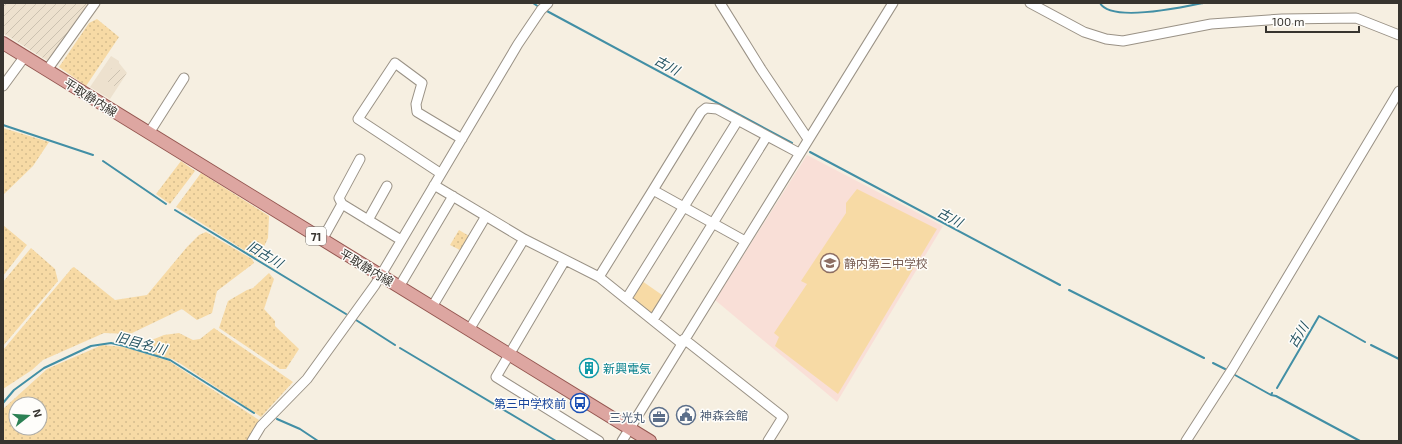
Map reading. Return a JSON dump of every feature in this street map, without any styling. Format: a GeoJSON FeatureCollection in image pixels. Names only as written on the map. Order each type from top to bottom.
{"type":"FeatureCollection","features":[{"type":"Feature","properties":{"kind":"main road","name":"平取静内線"},"geometry":{"type":"LineString","coordinates":[[3,43],[650,441]]}},
{"type":"Feature","properties":{"kind":"street"},"geometry":{"type":"LineString","coordinates":[[47,70],[95,3]]}},
{"type":"Feature","properties":{"kind":"street"},"geometry":{"type":"LineString","coordinates":[[720,3],[761,69],[808,139]]}},
{"type":"Feature","properties":{"kind":"street"},"geometry":{"type":"LineString","coordinates":[[622,441],[893,3]]}},
{"type":"Feature","properties":{"kind":"street"},"geometry":{"type":"LineString","coordinates":[[1030,3],[1084,32],[1106,40],[1123,42],[1210,24],[1290,19],[1356,18],[1399,35]]}},
{"type":"Feature","properties":{"kind":"street"},"geometry":{"type":"LineString","coordinates":[[252,441],[261,426],[307,379],[380,275],[518,44],[545,7]]}},
{"type":"Feature","properties":{"kind":"street"},"geometry":{"type":"LineString","coordinates":[[3,86],[25,56]]}},
{"type":"Feature","properties":{"kind":"street"},"geometry":{"type":"LineString","coordinates":[[440,173],[358,119],[395,63],[422,83],[416,104],[417,112],[462,139]]}},
{"type":"Feature","properties":{"kind":"street"},"geometry":{"type":"LineString","coordinates":[[149,133],[184,78]]}},
{"type":"Feature","properties":{"kind":"street"},"geometry":{"type":"LineString","coordinates":[[1186,441],[1233,368],[1399,91]]}},
{"type":"Feature","properties":{"kind":"street"},"geometry":{"type":"LineString","coordinates":[[599,277],[701,112],[711,107],[799,153]]}},
{"type":"Feature","properties":{"kind":"street"},"geometry":{"type":"LineString","coordinates":[[627,298],[738,120]]}},
{"type":"Feature","properties":{"kind":"street"},"geometry":{"type":"LineString","coordinates":[[653,320],[767,136]]}},
{"type":"Feature","properties":{"kind":"street"},"geometry":{"type":"LineString","coordinates":[[360,159],[339,198],[342,204],[401,240]]}},
{"type":"Feature","properties":{"kind":"street"},"geometry":{"type":"LineString","coordinates":[[434,185],[524,239],[599,277],[627,298],[653,320],[683,341],[782,417],[768,441]]}},
{"type":"Feature","properties":{"kind":"street"},"geometry":{"type":"LineString","coordinates":[[368,220],[387,186]]}},
{"type":"Feature","properties":{"kind":"street"},"geometry":{"type":"LineString","coordinates":[[653,190],[745,241]]}},
{"type":"Feature","properties":{"kind":"street"},"geometry":{"type":"LineString","coordinates":[[399,287],[453,196]]}},
{"type":"Feature","properties":{"kind":"street"},"geometry":{"type":"LineString","coordinates":[[322,240],[342,204]]}},
{"type":"Feature","properties":{"kind":"street"},"geometry":{"type":"LineString","coordinates":[[432,307],[486,216]]}},
{"type":"Feature","properties":{"kind":"street"},"geometry":{"type":"LineString","coordinates":[[469,330],[524,239]]}},
{"type":"Feature","properties":{"kind":"street"},"geometry":{"type":"LineString","coordinates":[[565,260],[496,377],[599,441]]}},
{"type":"Feature","properties":{"kind":"shaded area"},"geometry":{"type":"Polygon","coordinates":[[[3,3],[89,3],[48,61],[3,33],[3,3]]]}},
{"type":"Feature","properties":{"kind":"shaded area"},"geometry":{"type":"Polygon","coordinates":[[[97,19],[119,37],[86,86],[59,67],[89,23],[97,19]]]}},
{"type":"Feature","properties":{"kind":"shaded area"},"geometry":{"type":"Polygon","coordinates":[[[111,56],[119,61],[127,73],[110,99],[90,87],[111,56]]]}},
{"type":"Feature","properties":{"kind":"shaded area"},"geometry":{"type":"Polygon","coordinates":[[[115,66],[126,74],[116,87],[104,79],[115,66]]]}},
{"type":"Feature","properties":{"kind":"shaded area"},"geometry":{"type":"Polygon","coordinates":[[[3,128],[49,142],[33,166],[3,195],[3,128]]]}},
{"type":"Feature","properties":{"kind":"shaded area","name":"静内第三中学校"},"geometry":{"type":"Polygon","coordinates":[[[807,155],[943,226],[837,402],[715,300],[807,155]]]}},
{"type":"Feature","properties":{"kind":"shaded area"},"geometry":{"type":"Polygon","coordinates":[[[181,161],[195,171],[170,204],[156,194],[181,161]]]}},
{"type":"Feature","properties":{"kind":"shaded area"},"geometry":{"type":"Polygon","coordinates":[[[201,173],[269,216],[268,238],[258,259],[176,207],[201,173]]]}},
{"type":"Feature","properties":{"kind":"shaded area"},"geometry":{"type":"Polygon","coordinates":[[[857,189],[937,229],[838,394],[775,346],[779,337],[774,333],[807,284],[801,281],[846,213],[846,203],[857,189]]]}},
{"type":"Feature","properties":{"kind":"shaded area"},"geometry":{"type":"Polygon","coordinates":[[[3,225],[27,245],[3,276],[3,225]]]}},
{"type":"Feature","properties":{"kind":"shaded area"},"geometry":{"type":"Polygon","coordinates":[[[459,230],[469,236],[460,250],[450,245],[459,230]]]}},
{"type":"Feature","properties":{"kind":"shaded area"},"geometry":{"type":"Polygon","coordinates":[[[206,232],[252,259],[254,263],[217,291],[212,313],[197,320],[182,309],[130,334],[104,333],[43,360],[32,370],[3,389],[3,350],[72,268],[74,267],[115,300],[147,295],[187,247],[199,235],[206,232]]]}},
{"type":"Feature","properties":{"kind":"shaded area"},"geometry":{"type":"Polygon","coordinates":[[[31,248],[55,269],[58,281],[3,346],[3,282],[31,248]]]}},
{"type":"Feature","properties":{"kind":"shaded area"},"geometry":{"type":"Polygon","coordinates":[[[269,273],[274,279],[264,309],[275,321],[275,326],[299,349],[286,369],[280,369],[219,328],[228,301],[253,288],[269,273]]]}},
{"type":"Feature","properties":{"kind":"shaded area"},"geometry":{"type":"Polygon","coordinates":[[[642,281],[665,297],[651,315],[633,300],[632,297],[642,281]]]}},
{"type":"Feature","properties":{"kind":"shaded area"},"geometry":{"type":"Polygon","coordinates":[[[214,328],[293,382],[261,417],[181,364],[172,359],[145,352],[142,344],[164,335],[179,333],[193,340],[200,339],[214,328]]]}},
{"type":"Feature","properties":{"kind":"shaded area"},"geometry":{"type":"Polygon","coordinates":[[[102,345],[124,347],[169,361],[259,420],[248,441],[3,441],[3,409],[8,404],[8,436],[48,436],[48,396],[17,396],[47,369],[102,345]]]}},
{"type":"Feature","properties":{"kind":"waterway","name":"古川"},"geometry":{"type":"LineString","coordinates":[[533,3],[539,7]]}},
{"type":"Feature","properties":{"kind":"waterway"},"geometry":{"type":"LineString","coordinates":[[1100,3],[1107,9],[1118,12],[1132,13],[1180,8],[1203,3]]}},
{"type":"Feature","properties":{"kind":"waterway","name":"古川"},"geometry":{"type":"LineString","coordinates":[[545,10],[792,143]]}},
{"type":"Feature","properties":{"kind":"waterway","name":"旧古川"},"geometry":{"type":"LineString","coordinates":[[3,125],[93,155]]}},
{"type":"Feature","properties":{"kind":"waterway","name":"古川"},"geometry":{"type":"LineString","coordinates":[[810,152],[1060,285]]}},
{"type":"Feature","properties":{"kind":"waterway","name":"旧古川"},"geometry":{"type":"LineString","coordinates":[[103,161],[166,204]]}},
{"type":"Feature","properties":{"kind":"waterway","name":"旧古川"},"geometry":{"type":"LineString","coordinates":[[175,210],[346,314]]}},
{"type":"Feature","properties":{"kind":"waterway","name":"古川"},"geometry":{"type":"LineString","coordinates":[[1069,290],[1204,358]]}},
{"type":"Feature","properties":{"kind":"waterway","name":"古川"},"geometry":{"type":"LineString","coordinates":[[1277,388],[1319,316],[1365,342]]}},
{"type":"Feature","properties":{"kind":"waterway","name":"旧古川"},"geometry":{"type":"LineString","coordinates":[[356,320],[395,345]]}},
{"type":"Feature","properties":{"kind":"waterway","name":"旧目名川"},"geometry":{"type":"LineString","coordinates":[[3,403],[14,390],[44,368],[91,346],[111,343],[170,360],[254,413]]}},
{"type":"Feature","properties":{"kind":"waterway","name":"古川"},"geometry":{"type":"LineString","coordinates":[[1371,345],[1399,359]]}},
{"type":"Feature","properties":{"kind":"waterway","name":"旧古川"},"geometry":{"type":"LineString","coordinates":[[400,348],[556,441]]}},
{"type":"Feature","properties":{"kind":"waterway","name":"古川"},"geometry":{"type":"LineString","coordinates":[[1213,363],[1225,369]]}},
{"type":"Feature","properties":{"kind":"waterway","name":"古川"},"geometry":{"type":"LineString","coordinates":[[1235,375],[1271,395],[1272,393]]}},
{"type":"Feature","properties":{"kind":"waterway"},"geometry":{"type":"LineString","coordinates":[[1271,395],[1276,396],[1360,441]]}},
{"type":"Feature","properties":{"kind":"waterway","name":"旧目名川"},"geometry":{"type":"LineString","coordinates":[[277,419],[300,429],[318,441]]}},
{"type":"Feature","properties":{"kind":"place","name":"静内第三中学校"},"geometry":{"type":"Point","coordinates":[830,263]}},
{"type":"Feature","properties":{"kind":"place","name":"新興電気"},"geometry":{"type":"Point","coordinates":[589,368]}},
{"type":"Feature","properties":{"kind":"place","name":"第三中学校前"},"geometry":{"type":"Point","coordinates":[580,403]}},
{"type":"Feature","properties":{"kind":"place","name":"神森会館"},"geometry":{"type":"Point","coordinates":[686,415]}},
{"type":"Feature","properties":{"kind":"place","name":"三光丸"},"geometry":{"type":"Point","coordinates":[659,417]}}]}
